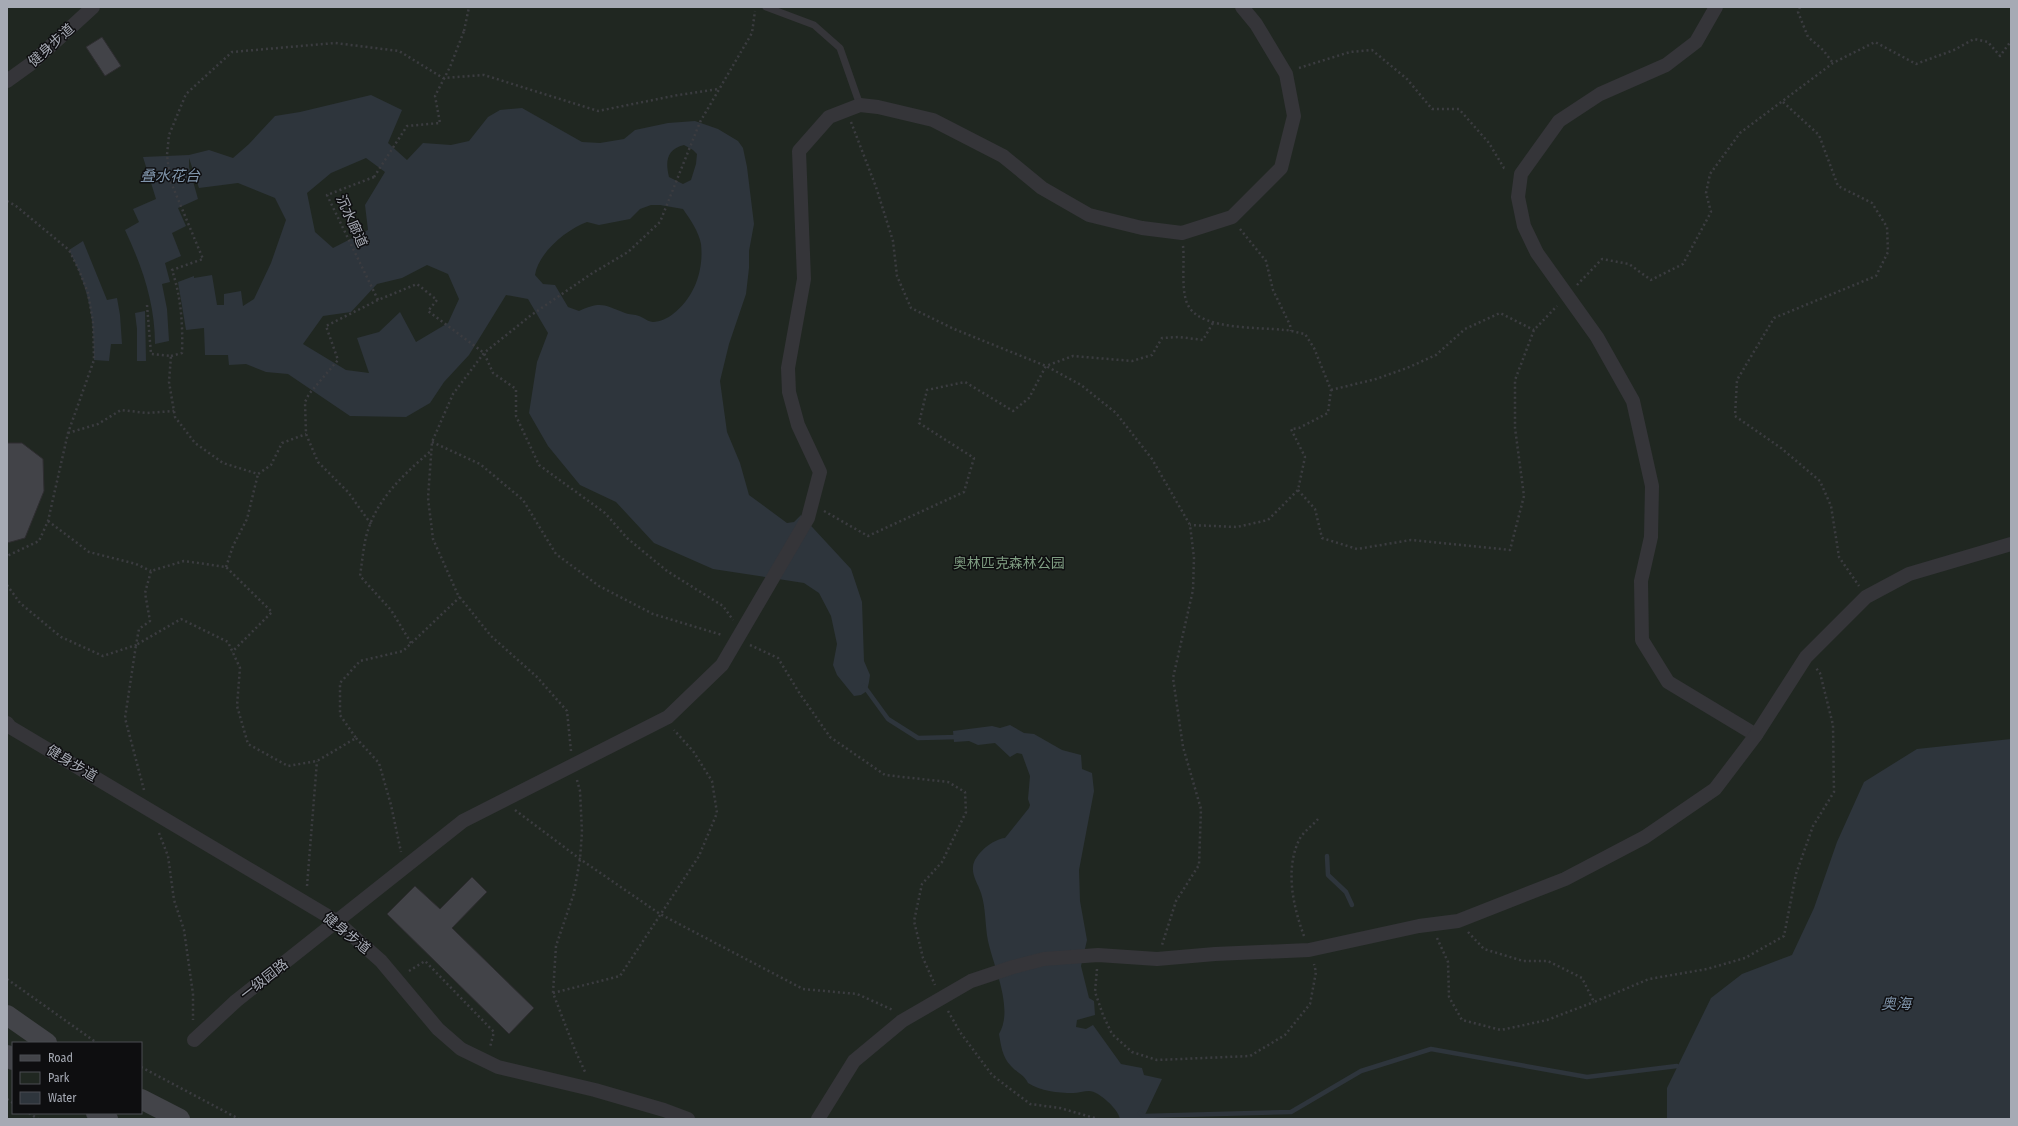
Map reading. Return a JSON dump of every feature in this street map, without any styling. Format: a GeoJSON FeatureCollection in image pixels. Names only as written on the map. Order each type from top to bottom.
{"type":"FeatureCollection","features":[{"type":"Feature","properties":{"kind":"main road"},"geometry":{"type":"LineString","coordinates":[[7,1015],[46,1042]]}},
{"type":"Feature","properties":{"kind":"main road"},"geometry":{"type":"LineString","coordinates":[[142,1100],[180,1119]]}},
{"type":"Feature","properties":{"kind":"main road"},"geometry":{"type":"LineString","coordinates":[[98,1114],[108,1119]]}},
{"type":"Feature","properties":{"kind":"street","name":"健身步道"},"geometry":{"type":"LineString","coordinates":[[7,81],[32,63],[93,7]]}},
{"type":"Feature","properties":{"kind":"street"},"geometry":{"type":"LineString","coordinates":[[860,105],[878,107],[933,120],[1003,156],[1042,188],[1089,215],[1142,228],[1182,233],[1232,218],[1281,168],[1294,116],[1286,74],[1256,24],[1242,7]]}},
{"type":"Feature","properties":{"kind":"street"},"geometry":{"type":"LineString","coordinates":[[1716,7],[1696,42],[1666,65],[1600,94],[1560,121],[1521,174],[1518,197],[1524,226],[1537,253],[1597,337],[1632,401],[1652,486],[1651,537],[1641,581],[1642,640],[1668,682],[1756,735]]}},
{"type":"Feature","properties":{"kind":"street","name":"一级园路"},"geometry":{"type":"LineString","coordinates":[[194,1040],[236,1001],[404,866],[463,821],[664,719],[722,665],[770,586],[810,511],[820,472],[798,425],[789,392],[788,368],[804,279],[799,151],[829,117],[860,105]]}},
{"type":"Feature","properties":{"kind":"street"},"geometry":{"type":"LineString","coordinates":[[818,1119],[854,1061],[909,1017],[940,998],[971,982],[1014,967],[1044,959],[1093,955],[1157,959],[1215,954],[1315,949],[1425,925],[1458,921],[1565,879],[1645,837],[1715,789],[1756,735],[1806,657],[1866,597],[1909,574],[2011,544]]}},
{"type":"Feature","properties":{"kind":"street","name":"健身步道"},"geometry":{"type":"LineString","coordinates":[[7,723],[10,727],[336,921],[381,961],[438,1029],[461,1049],[498,1067],[594,1090],[664,1110],[688,1119]]}},
{"type":"Feature","properties":{"kind":"lane"},"geometry":{"type":"LineString","coordinates":[[766,7],[814,25],[840,48],[860,105]]}},
{"type":"Feature","properties":{"kind":"path","name":"沉水廊道"},"geometry":{"type":"LineString","coordinates":[[378,300],[327,195],[374,177],[407,126],[440,123],[435,96],[450,67],[464,31],[469,7]]}},
{"type":"Feature","properties":{"kind":"path"},"geometry":{"type":"LineString","coordinates":[[594,1090],[575,1050],[553,993],[556,946],[574,893],[580,859],[582,832],[580,791],[572,765],[567,711],[537,677],[491,636],[460,597],[434,539],[428,498],[432,442],[453,394],[484,353],[530,316],[564,292],[628,252],[660,222],[700,122],[752,33],[755,7]]}},
{"type":"Feature","properties":{"kind":"path"},"geometry":{"type":"LineString","coordinates":[[1800,7],[1798,12],[1808,37],[1823,50],[1833,63]]}},
{"type":"Feature","properties":{"kind":"path"},"geometry":{"type":"LineString","coordinates":[[1298,490],[1315,509],[1322,538],[1357,549],[1411,540],[1510,550],[1524,496],[1515,428],[1515,380],[1534,330],[1602,259],[1629,264],[1652,280],[1683,264],[1711,212],[1706,193],[1710,174],[1740,133],[1833,63],[1875,42],[1916,64],[1954,50],[1974,39],[1988,42],[2000,56],[2011,41]]}},
{"type":"Feature","properties":{"kind":"path"},"geometry":{"type":"LineString","coordinates":[[147,305],[151,354],[171,356],[182,353],[182,312],[172,270],[203,259],[170,180],[167,155],[169,135],[186,94],[232,52],[335,43],[399,51],[443,78],[484,75],[598,111],[678,95],[720,89]]}},
{"type":"Feature","properties":{"kind":"path"},"geometry":{"type":"LineString","coordinates":[[1286,74],[1304,66],[1350,52],[1372,50],[1407,79],[1432,109],[1459,109],[1489,143],[1504,168],[1521,174]]}},
{"type":"Feature","properties":{"kind":"path"},"geometry":{"type":"LineString","coordinates":[[1782,102],[1819,135],[1838,186],[1872,203],[1887,227],[1888,252],[1876,276],[1774,318],[1737,380],[1735,416],[1781,448],[1820,481],[1831,506],[1839,557],[1866,597]]}},
{"type":"Feature","properties":{"kind":"path"},"geometry":{"type":"LineString","coordinates":[[847,110],[876,187],[893,241],[897,276],[911,308],[954,329],[1046,366],[1081,385],[1116,413],[1152,459],[1190,525],[1194,558],[1193,590],[1173,678],[1183,747],[1201,809],[1199,865],[1176,901],[1157,959]]}},
{"type":"Feature","properties":{"kind":"path"},"geometry":{"type":"LineString","coordinates":[[7,201],[16,206],[69,250],[88,293],[93,322],[94,360],[68,433],[48,521],[38,541],[7,556]]}},
{"type":"Feature","properties":{"kind":"path"},"geometry":{"type":"LineString","coordinates":[[1232,218],[1266,261],[1273,290],[1290,325],[1291,331]]}},
{"type":"Feature","properties":{"kind":"path"},"geometry":{"type":"LineString","coordinates":[[1182,233],[1184,253],[1183,277],[1188,306],[1199,318],[1238,328],[1291,331],[1305,334],[1314,348],[1331,390],[1328,413],[1299,428],[1291,429],[1305,456],[1298,490],[1268,520],[1237,528],[1190,525]]}},
{"type":"Feature","properties":{"kind":"path"},"geometry":{"type":"LineString","coordinates":[[371,524],[348,492],[318,462],[306,434],[305,402],[338,360],[326,326],[378,300],[417,284],[437,300],[428,311],[484,353],[494,373],[516,390],[516,416],[539,465],[605,513],[627,538],[667,571],[723,606],[740,635]]}},
{"type":"Feature","properties":{"kind":"path"},"geometry":{"type":"LineString","coordinates":[[1331,390],[1376,379],[1407,368],[1436,355],[1465,329],[1500,313],[1534,330]]}},
{"type":"Feature","properties":{"kind":"path"},"geometry":{"type":"LineString","coordinates":[[810,511],[868,536],[964,492],[974,458],[919,423],[927,390],[965,382],[1013,411],[1029,398],[1046,366],[1073,356],[1132,361],[1152,355],[1162,338],[1179,337],[1203,340],[1214,321]]}},
{"type":"Feature","properties":{"kind":"path"},"geometry":{"type":"LineString","coordinates":[[171,356],[169,382],[175,417],[195,443],[223,463],[258,474]]}},
{"type":"Feature","properties":{"kind":"path"},"geometry":{"type":"LineString","coordinates":[[68,433],[98,424],[121,410],[147,413],[174,412]]}},
{"type":"Feature","properties":{"kind":"path"},"geometry":{"type":"LineString","coordinates":[[226,567],[233,546],[247,519],[258,474],[271,465],[282,443],[306,434]]}},
{"type":"Feature","properties":{"kind":"path"},"geometry":{"type":"LineString","coordinates":[[432,442],[480,464],[523,500],[556,554],[599,586],[653,614],[740,635],[778,658],[800,694],[830,737],[885,775],[948,782],[965,792],[966,812],[942,862],[922,884],[914,921],[924,958],[940,998],[960,1032],[992,1075],[1030,1104],[1060,1108],[1098,1119]]}},
{"type":"Feature","properties":{"kind":"path"},"geometry":{"type":"LineString","coordinates":[[411,643],[391,610],[360,576],[366,536],[379,505],[403,475],[432,450]]}},
{"type":"Feature","properties":{"kind":"path"},"geometry":{"type":"LineString","coordinates":[[48,521],[89,552],[136,564],[151,571],[184,561],[226,567],[272,612],[232,652]]}},
{"type":"Feature","properties":{"kind":"path"},"geometry":{"type":"LineString","coordinates":[[151,571],[145,593],[150,622],[139,629],[125,718],[150,810],[168,856],[174,900],[184,930],[192,994],[194,1040]]}},
{"type":"Feature","properties":{"kind":"path"},"geometry":{"type":"LineString","coordinates":[[7,585],[20,603],[61,637],[103,656],[136,645],[181,619],[228,642],[240,668],[237,706],[248,744],[288,766],[317,761],[356,738]]}},
{"type":"Feature","properties":{"kind":"path"},"geometry":{"type":"LineString","coordinates":[[404,866],[391,805],[379,763],[356,738],[340,716],[340,683],[360,661],[403,650],[460,597]]}},
{"type":"Feature","properties":{"kind":"path"},"geometry":{"type":"LineString","coordinates":[[1425,925],[1448,962],[1449,997],[1462,1020],[1502,1030],[1547,1020],[1649,979],[1707,969],[1745,958],[1784,936],[1796,874],[1813,826],[1834,792],[1833,725],[1820,672],[1806,657]]}},
{"type":"Feature","properties":{"kind":"path"},"geometry":{"type":"LineString","coordinates":[[553,993],[620,976],[699,856],[716,813],[712,781],[693,751],[664,719]]}},
{"type":"Feature","properties":{"kind":"path"},"geometry":{"type":"LineString","coordinates":[[305,902],[317,761]]}},
{"type":"Feature","properties":{"kind":"path"},"geometry":{"type":"LineString","coordinates":[[502,801],[580,859],[660,914],[803,989],[857,994],[909,1017]]}},
{"type":"Feature","properties":{"kind":"path"},"geometry":{"type":"LineString","coordinates":[[1093,955],[1095,992],[1103,1015],[1112,1034],[1132,1052],[1157,1060],[1250,1056],[1286,1035],[1310,1004],[1316,972],[1315,949],[1292,898],[1292,866],[1299,839],[1318,819]]}},
{"type":"Feature","properties":{"kind":"path"},"geometry":{"type":"LineString","coordinates":[[1458,921],[1484,949],[1523,961],[1548,961],[1582,978],[1594,1002]]}},
{"type":"Feature","properties":{"kind":"path"},"geometry":{"type":"LineString","coordinates":[[397,979],[425,961],[494,1032],[485,1061]]}},
{"type":"Feature","properties":{"kind":"path"},"geometry":{"type":"LineString","coordinates":[[7,979],[96,1042]]}},
{"type":"Feature","properties":{"kind":"path"},"geometry":{"type":"LineString","coordinates":[[142,1068],[239,1119]]}},
{"type":"Feature","properties":{"kind":"green space","name":"奥林匹克森林公园"},"geometry":{"type":"Polygon","coordinates":[[[7,7],[2011,7],[2011,1119],[7,1119],[7,7]]]}},
{"type":"Feature","properties":{"kind":"water","name":"叠水花台"},"geometry":{"type":"Polygon","coordinates":[[[371,95],[402,110],[388,143],[407,160],[423,143],[451,145],[469,141],[488,117],[500,110],[522,108],[582,142],[600,143],[624,139],[635,130],[668,123],[695,121],[718,129],[738,141],[743,148],[747,167],[754,224],[749,251],[746,294],[729,344],[720,381],[727,432],[740,463],[749,495],[787,523],[794,522],[801,515],[851,569],[862,602],[864,661],[870,675],[867,691],[861,695],[854,696],[837,675],[833,665],[837,644],[831,616],[819,593],[804,583],[713,569],[654,543],[616,502],[580,485],[548,446],[529,413],[537,362],[548,333],[528,299],[506,295],[469,355],[444,382],[430,403],[406,417],[350,416],[288,374],[266,372],[246,364],[229,365],[228,355],[205,355],[204,328],[186,330],[178,282],[194,276],[194,278],[212,275],[217,305],[224,305],[224,294],[241,291],[243,306],[254,299],[271,263],[286,220],[275,198],[238,183],[199,188],[189,158],[189,167],[198,199],[178,208],[186,226],[172,233],[181,256],[165,263],[170,282],[162,284],[167,309],[169,341],[155,344],[153,314],[150,299],[137,257],[125,230],[139,222],[133,209],[156,199],[143,157],[189,155],[209,150],[233,158],[249,144],[275,116],[300,112],[371,95]],[[684,145],[674,149],[669,156],[667,166],[669,177],[683,184],[691,180],[696,164],[697,154],[684,145]],[[366,158],[331,173],[307,193],[315,232],[333,248],[368,230],[365,205],[385,172],[366,158]],[[651,205],[640,209],[630,219],[599,225],[587,222],[571,230],[547,250],[537,267],[535,275],[543,284],[555,285],[568,307],[579,311],[593,306],[602,305],[627,314],[637,315],[651,322],[664,320],[669,317],[687,300],[696,283],[702,254],[700,239],[683,209],[651,205]],[[427,265],[402,278],[377,284],[351,312],[323,316],[303,344],[346,370],[369,373],[357,338],[379,332],[400,312],[416,342],[448,323],[459,299],[448,274],[427,265]]]}},
{"type":"Feature","properties":{"kind":"water"},"geometry":{"type":"Polygon","coordinates":[[[83,241],[107,300],[117,298],[122,344],[111,344],[109,361],[94,360],[93,329],[89,303],[76,264],[69,250],[83,241]]]}},
{"type":"Feature","properties":{"kind":"water"},"geometry":{"type":"Polygon","coordinates":[[[145,311],[146,361],[137,361],[137,329],[135,313],[145,311]]]}},
{"type":"Feature","properties":{"kind":"water"},"geometry":{"type":"Polygon","coordinates":[[[1010,725],[1024,733],[1034,734],[1062,750],[1081,755],[1082,769],[1092,773],[1094,791],[1079,870],[1080,901],[1087,940],[1081,966],[1089,998],[1094,1001],[1095,1015],[1077,1020],[1076,1027],[1086,1029],[1093,1025],[1121,1064],[1142,1068],[1144,1075],[1162,1079],[1143,1119],[1120,1119],[1116,1111],[1103,1097],[1093,1092],[1061,1093],[1044,1090],[1033,1086],[1011,1066],[1002,1051],[999,1034],[1003,1024],[1004,1001],[988,941],[983,899],[974,877],[973,867],[974,862],[980,852],[995,841],[1005,838],[1029,808],[1030,805],[1028,799],[1030,776],[1022,754],[1017,753],[1010,757],[995,743],[978,745],[969,741],[954,742],[953,731],[992,726],[1000,728],[1010,725]]]}},
{"type":"Feature","properties":{"kind":"water","name":"奥海"},"geometry":{"type":"Polygon","coordinates":[[[2011,739],[2011,1119],[1667,1119],[1667,1088],[1711,998],[1742,974],[1792,955],[1814,908],[1837,842],[1864,782],[1917,749],[2011,739]]]}},
{"type":"Feature","properties":{"kind":"building"},"geometry":{"type":"Polygon","coordinates":[[[102,37],[121,66],[105,76],[86,47],[102,37]]]}},
{"type":"Feature","properties":{"kind":"building"},"geometry":{"type":"Polygon","coordinates":[[[7,443],[22,443],[43,459],[44,491],[25,538],[7,543],[7,443]]]}},
{"type":"Feature","properties":{"kind":"building"},"geometry":{"type":"Polygon","coordinates":[[[472,877],[487,892],[452,928],[534,1008],[509,1034],[387,914],[415,886],[440,909],[472,877]]]}},
{"type":"Feature","properties":{"kind":"waterway"},"geometry":{"type":"LineString","coordinates":[[864,686],[888,719],[918,738],[958,737]]}},
{"type":"Feature","properties":{"kind":"waterway"},"geometry":{"type":"LineString","coordinates":[[1327,856],[1328,875],[1346,892],[1352,905]]}},
{"type":"Feature","properties":{"kind":"waterway"},"geometry":{"type":"LineString","coordinates":[[1140,1113],[1144,1116],[1291,1112],[1361,1071],[1431,1049],[1587,1077],[1677,1066]]}}]}
